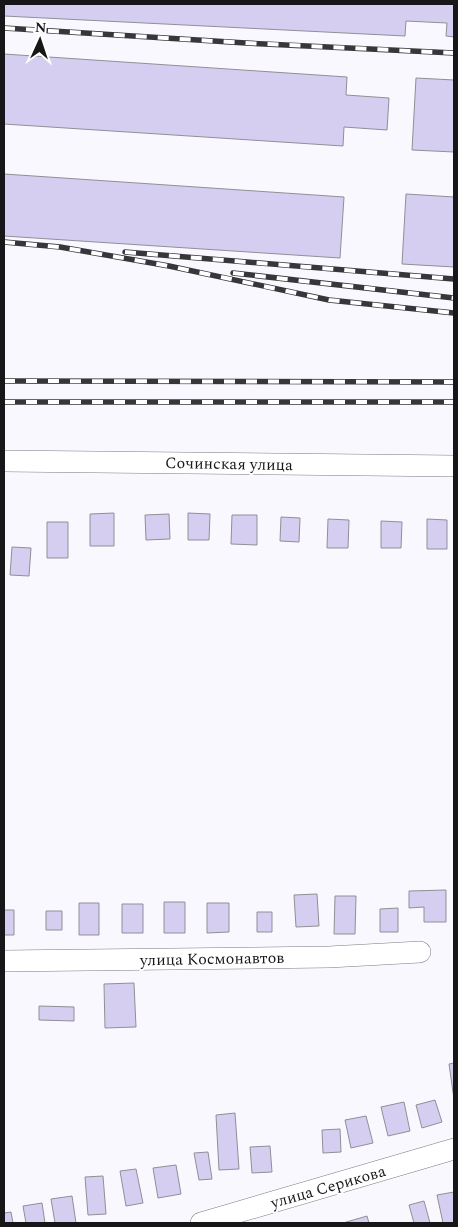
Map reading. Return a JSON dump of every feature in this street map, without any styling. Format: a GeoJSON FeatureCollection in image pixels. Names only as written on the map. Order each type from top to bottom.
{"type":"FeatureCollection","features":[{"type":"Feature","properties":{"kind":"street","name":"Сочинская улица"},"geometry":{"type":"LineString","coordinates":[[4,461],[454,466]]}},
{"type":"Feature","properties":{"kind":"street","name":"улица Космонавтов"},"geometry":{"type":"LineString","coordinates":[[4,960],[329,957],[420,952]]}},
{"type":"Feature","properties":{"kind":"street","name":"улица Серикова"},"geometry":{"type":"LineString","coordinates":[[201,1223],[454,1149]]}},
{"type":"Feature","properties":{"kind":"building"},"geometry":{"type":"Polygon","coordinates":[[[4,4],[454,4],[454,37],[446,36],[447,23],[406,21],[405,36],[4,16],[4,4]]]}},
{"type":"Feature","properties":{"kind":"building"},"geometry":{"type":"Polygon","coordinates":[[[4,54],[347,77],[346,95],[389,98],[387,130],[344,127],[343,146],[4,124],[4,54]]]}},
{"type":"Feature","properties":{"kind":"building"},"geometry":{"type":"Polygon","coordinates":[[[416,78],[454,80],[454,152],[412,150],[416,78]]]}},
{"type":"Feature","properties":{"kind":"building"},"geometry":{"type":"Polygon","coordinates":[[[4,174],[344,197],[340,258],[4,236],[4,174]]]}},
{"type":"Feature","properties":{"kind":"building"},"geometry":{"type":"Polygon","coordinates":[[[406,194],[454,197],[454,267],[402,264],[406,194]]]}},
{"type":"Feature","properties":{"kind":"building"},"geometry":{"type":"Polygon","coordinates":[[[114,513],[114,546],[90,546],[90,514],[114,513]]]}},
{"type":"Feature","properties":{"kind":"building"},"geometry":{"type":"Polygon","coordinates":[[[188,513],[210,514],[209,540],[188,540],[188,513]]]}},
{"type":"Feature","properties":{"kind":"building"},"geometry":{"type":"Polygon","coordinates":[[[169,514],[170,539],[146,540],[145,515],[169,514]]]}},
{"type":"Feature","properties":{"kind":"building"},"geometry":{"type":"Polygon","coordinates":[[[232,515],[257,515],[257,545],[231,544],[232,515]]]}},
{"type":"Feature","properties":{"kind":"building"},"geometry":{"type":"Polygon","coordinates":[[[281,517],[300,518],[299,542],[280,541],[281,517]]]}},
{"type":"Feature","properties":{"kind":"building"},"geometry":{"type":"Polygon","coordinates":[[[328,519],[349,520],[348,548],[327,548],[328,519]]]}},
{"type":"Feature","properties":{"kind":"building"},"geometry":{"type":"Polygon","coordinates":[[[427,519],[447,520],[447,549],[427,549],[427,519]]]}},
{"type":"Feature","properties":{"kind":"building"},"geometry":{"type":"Polygon","coordinates":[[[381,521],[402,522],[401,548],[381,548],[381,521]]]}},
{"type":"Feature","properties":{"kind":"building"},"geometry":{"type":"Polygon","coordinates":[[[47,522],[68,522],[68,558],[47,558],[47,522]]]}},
{"type":"Feature","properties":{"kind":"building"},"geometry":{"type":"Polygon","coordinates":[[[12,547],[31,548],[29,576],[10,575],[12,547]]]}},
{"type":"Feature","properties":{"kind":"building"},"geometry":{"type":"Polygon","coordinates":[[[446,890],[446,922],[424,922],[424,907],[409,908],[409,891],[446,890]]]}},
{"type":"Feature","properties":{"kind":"building"},"geometry":{"type":"Polygon","coordinates":[[[317,894],[319,926],[296,927],[294,895],[317,894]]]}},
{"type":"Feature","properties":{"kind":"building"},"geometry":{"type":"Polygon","coordinates":[[[335,896],[356,896],[355,934],[334,934],[335,896]]]}},
{"type":"Feature","properties":{"kind":"building"},"geometry":{"type":"Polygon","coordinates":[[[164,902],[185,902],[185,933],[164,933],[164,902]]]}},
{"type":"Feature","properties":{"kind":"building"},"geometry":{"type":"Polygon","coordinates":[[[79,903],[99,903],[99,935],[79,935],[79,903]]]}},
{"type":"Feature","properties":{"kind":"building"},"geometry":{"type":"Polygon","coordinates":[[[207,903],[229,903],[229,932],[207,933],[207,903]]]}},
{"type":"Feature","properties":{"kind":"building"},"geometry":{"type":"Polygon","coordinates":[[[122,904],[143,904],[143,933],[122,933],[122,904]]]}},
{"type":"Feature","properties":{"kind":"building"},"geometry":{"type":"Polygon","coordinates":[[[398,908],[398,932],[380,932],[380,909],[398,908]]]}},
{"type":"Feature","properties":{"kind":"building"},"geometry":{"type":"Polygon","coordinates":[[[4,910],[14,910],[14,935],[4,935],[4,910]]]}},
{"type":"Feature","properties":{"kind":"building"},"geometry":{"type":"Polygon","coordinates":[[[46,911],[62,911],[62,930],[46,930],[46,911]]]}},
{"type":"Feature","properties":{"kind":"building"},"geometry":{"type":"Polygon","coordinates":[[[257,912],[272,912],[272,932],[257,932],[257,912]]]}},
{"type":"Feature","properties":{"kind":"building"},"geometry":{"type":"Polygon","coordinates":[[[134,983],[136,1027],[105,1028],[104,984],[134,983]]]}},
{"type":"Feature","properties":{"kind":"building"},"geometry":{"type":"Polygon","coordinates":[[[39,1006],[74,1007],[74,1021],[39,1020],[39,1006]]]}},
{"type":"Feature","properties":{"kind":"building"},"geometry":{"type":"Polygon","coordinates":[[[454,1063],[454,1099],[449,1064],[454,1063]]]}},
{"type":"Feature","properties":{"kind":"building"},"geometry":{"type":"Polygon","coordinates":[[[435,1100],[442,1122],[422,1128],[416,1105],[435,1100]]]}},
{"type":"Feature","properties":{"kind":"building"},"geometry":{"type":"Polygon","coordinates":[[[404,1102],[410,1131],[388,1136],[381,1107],[404,1102]]]}},
{"type":"Feature","properties":{"kind":"building"},"geometry":{"type":"Polygon","coordinates":[[[235,1113],[239,1169],[219,1170],[216,1115],[235,1113]]]}},
{"type":"Feature","properties":{"kind":"building"},"geometry":{"type":"Polygon","coordinates":[[[366,1116],[373,1143],[351,1148],[345,1120],[366,1116]]]}},
{"type":"Feature","properties":{"kind":"building"},"geometry":{"type":"Polygon","coordinates":[[[340,1129],[341,1152],[323,1153],[322,1130],[340,1129]]]}},
{"type":"Feature","properties":{"kind":"building"},"geometry":{"type":"Polygon","coordinates":[[[270,1146],[272,1172],[252,1173],[250,1147],[270,1146]]]}},
{"type":"Feature","properties":{"kind":"building"},"geometry":{"type":"Polygon","coordinates":[[[208,1152],[212,1179],[199,1180],[194,1153],[208,1152]]]}},
{"type":"Feature","properties":{"kind":"building"},"geometry":{"type":"Polygon","coordinates":[[[176,1165],[181,1194],[158,1198],[153,1168],[176,1165]]]}},
{"type":"Feature","properties":{"kind":"building"},"geometry":{"type":"Polygon","coordinates":[[[136,1169],[143,1203],[126,1206],[120,1171],[136,1169]]]}},
{"type":"Feature","properties":{"kind":"building"},"geometry":{"type":"Polygon","coordinates":[[[103,1176],[106,1214],[88,1215],[85,1177],[103,1176]]]}},
{"type":"Feature","properties":{"kind":"building"},"geometry":{"type":"Polygon","coordinates":[[[454,1192],[454,1223],[443,1223],[437,1195],[454,1192]]]}},
{"type":"Feature","properties":{"kind":"building"},"geometry":{"type":"Polygon","coordinates":[[[72,1196],[76,1223],[55,1223],[51,1199],[72,1196]]]}},
{"type":"Feature","properties":{"kind":"building"},"geometry":{"type":"Polygon","coordinates":[[[424,1201],[430,1223],[414,1223],[409,1205],[424,1201]]]}},
{"type":"Feature","properties":{"kind":"building"},"geometry":{"type":"Polygon","coordinates":[[[42,1203],[45,1223],[26,1223],[23,1206],[42,1203]]]}},
{"type":"Feature","properties":{"kind":"building"},"geometry":{"type":"Polygon","coordinates":[[[11,1212],[13,1223],[4,1223],[4,1213],[11,1212]]]}},
{"type":"Feature","properties":{"kind":"building"},"geometry":{"type":"Polygon","coordinates":[[[367,1216],[369,1223],[343,1223],[367,1216]]]}},
{"type":"Feature","properties":{"kind":"railway"},"geometry":{"type":"LineString","coordinates":[[4,28],[246,43],[454,53]]}},
{"type":"Feature","properties":{"kind":"railway"},"geometry":{"type":"LineString","coordinates":[[4,242],[60,247],[169,266],[329,300],[454,313]]}},
{"type":"Feature","properties":{"kind":"railway"},"geometry":{"type":"LineString","coordinates":[[125,252],[454,279]]}},
{"type":"Feature","properties":{"kind":"railway"},"geometry":{"type":"LineString","coordinates":[[233,273],[454,298]]}},
{"type":"Feature","properties":{"kind":"railway"},"geometry":{"type":"LineString","coordinates":[[4,381],[454,382]]}},
{"type":"Feature","properties":{"kind":"railway"},"geometry":{"type":"LineString","coordinates":[[4,402],[454,402]]}}]}
